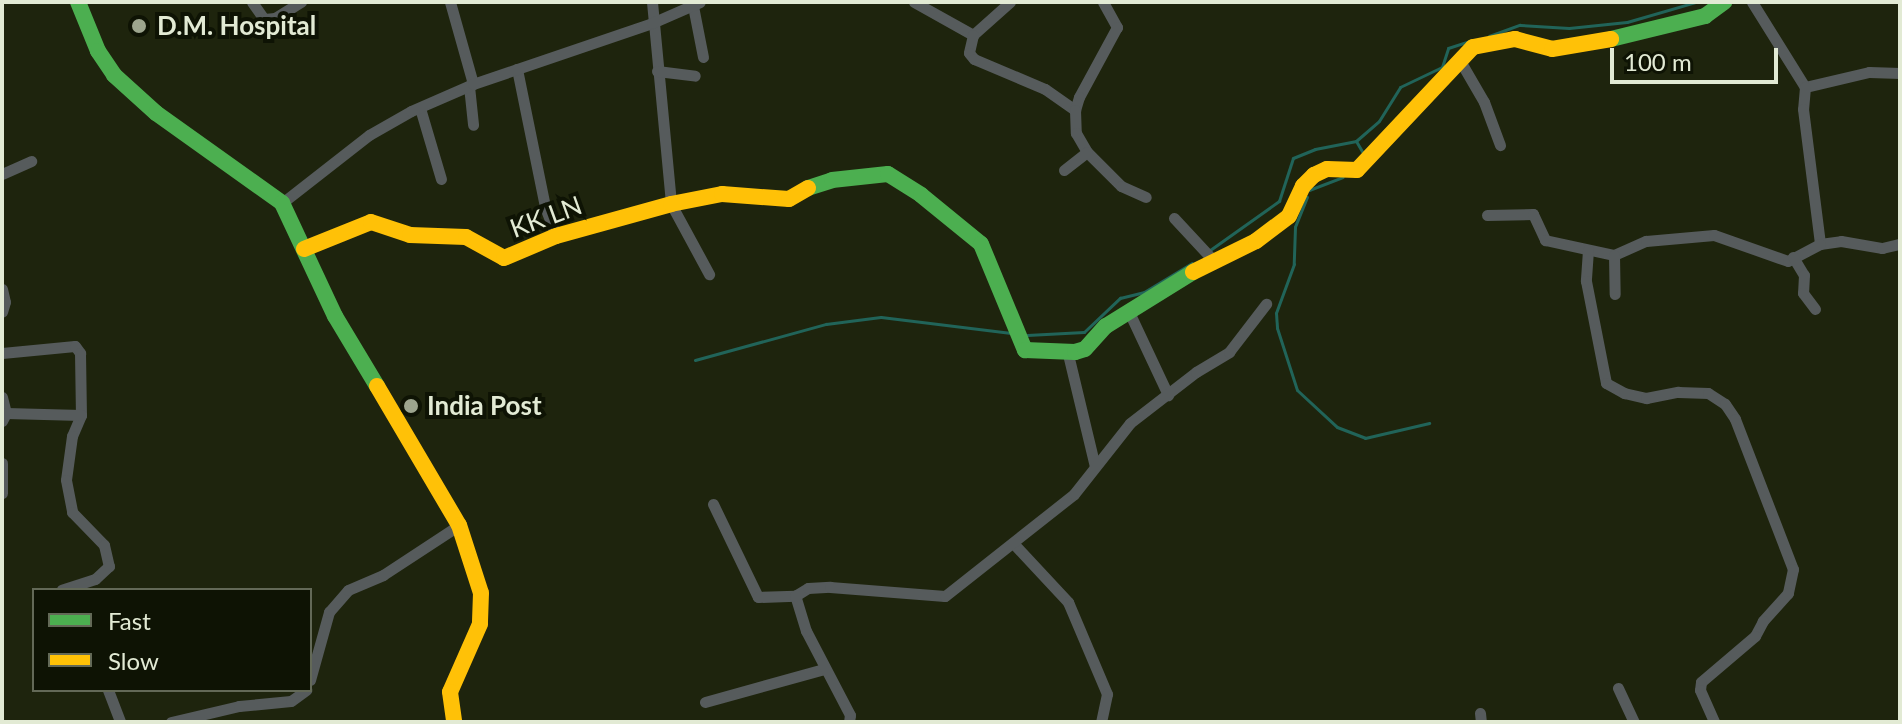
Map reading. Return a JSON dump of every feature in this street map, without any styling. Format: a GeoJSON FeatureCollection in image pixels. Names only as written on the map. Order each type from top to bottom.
{"type":"FeatureCollection","features":[{"type":"Feature","properties":{"kind":"street"},"geometry":{"type":"LineString","coordinates":[[78,2],[98,51],[114,75],[156,113],[282,203],[335,316],[459,525],[481,593],[480,624],[450,692],[454,722]]}},
{"type":"Feature","properties":{"kind":"street"},"geometry":{"type":"LineString","coordinates":[[252,2],[264,19],[275,18],[301,2]]}},
{"type":"Feature","properties":{"kind":"street"},"geometry":{"type":"LineString","coordinates":[[450,2],[471,85],[473,125]]}},
{"type":"Feature","properties":{"kind":"street"},"geometry":{"type":"LineString","coordinates":[[652,2],[671,204],[709,274]]}},
{"type":"Feature","properties":{"kind":"street"},"geometry":{"type":"LineString","coordinates":[[914,2],[973,35]]}},
{"type":"Feature","properties":{"kind":"street"},"geometry":{"type":"LineString","coordinates":[[1010,2],[973,35],[969,53],[974,59],[1045,89],[1075,110]]}},
{"type":"Feature","properties":{"kind":"street"},"geometry":{"type":"LineString","coordinates":[[1103,2],[1117,27],[1075,110],[1076,133],[1087,152],[1121,186],[1146,197]]}},
{"type":"Feature","properties":{"kind":"street"},"geometry":{"type":"LineString","coordinates":[[1095,467],[1067,350],[1085,349],[1106,326],[1213,260],[1256,241],[1289,216],[1303,186],[1314,175],[1327,169],[1357,170],[1473,47],[1515,39],[1552,49],[1653,31],[1705,16],[1724,2]]}},
{"type":"Feature","properties":{"kind":"street"},"geometry":{"type":"LineString","coordinates":[[1752,2],[1805,87],[1803,109],[1820,244]]}},
{"type":"Feature","properties":{"kind":"street"},"geometry":{"type":"LineString","coordinates":[[282,203],[369,135],[420,108],[471,85],[652,23],[696,4],[703,57]]}},
{"type":"Feature","properties":{"kind":"street"},"geometry":{"type":"LineString","coordinates":[[1459,59],[1484,102],[1500,145]]}},
{"type":"Feature","properties":{"kind":"street"},"geometry":{"type":"LineString","coordinates":[[517,69],[545,207],[556,236]]}},
{"type":"Feature","properties":{"kind":"street"},"geometry":{"type":"LineString","coordinates":[[657,71],[695,76]]}},
{"type":"Feature","properties":{"kind":"street"},"geometry":{"type":"LineString","coordinates":[[1805,87],[1869,72],[1900,73]]}},
{"type":"Feature","properties":{"kind":"street"},"geometry":{"type":"LineString","coordinates":[[420,108],[441,179]]}},
{"type":"Feature","properties":{"kind":"street"},"geometry":{"type":"LineString","coordinates":[[1064,170],[1087,152]]}},
{"type":"Feature","properties":{"kind":"street"},"geometry":{"type":"LineString","coordinates":[[2,174],[31,161]]}},
{"type":"Feature","properties":{"kind":"street","name":"KK LN"},"geometry":{"type":"LineString","coordinates":[[304,249],[371,222],[410,235],[466,237],[504,258],[556,236],[671,204],[722,194],[789,199],[803,190],[832,180],[888,174],[921,195],[981,244],[1025,350],[1067,350]]}},
{"type":"Feature","properties":{"kind":"street"},"geometry":{"type":"LineString","coordinates":[[1487,215],[1533,214],[1545,240],[1614,255],[1646,241],[1714,235],[1788,261],[1820,244],[1841,241],[1882,248],[1900,244]]}},
{"type":"Feature","properties":{"kind":"street"},"geometry":{"type":"LineString","coordinates":[[1174,218],[1213,260]]}},
{"type":"Feature","properties":{"kind":"street"},"geometry":{"type":"LineString","coordinates":[[1588,250],[1586,281],[1606,383],[1624,393],[1646,398],[1678,392],[1708,393],[1725,404],[1735,419],[1793,569],[1788,593],[1763,621],[1749,644],[1709,672],[1701,682],[1700,690],[1714,722]]}},
{"type":"Feature","properties":{"kind":"street"},"geometry":{"type":"LineString","coordinates":[[1614,255],[1615,294]]}},
{"type":"Feature","properties":{"kind":"street"},"geometry":{"type":"LineString","coordinates":[[1793,257],[1804,275],[1803,293],[1815,309]]}},
{"type":"Feature","properties":{"kind":"street"},"geometry":{"type":"LineString","coordinates":[[2,289],[5,302],[2,312]]}},
{"type":"Feature","properties":{"kind":"street"},"geometry":{"type":"LineString","coordinates":[[713,504],[758,597],[795,596],[808,588],[830,587],[945,596],[1074,494],[1130,423],[1196,372],[1229,352],[1266,304]]}},
{"type":"Feature","properties":{"kind":"street"},"geometry":{"type":"LineString","coordinates":[[1129,312],[1168,395]]}},
{"type":"Feature","properties":{"kind":"street"},"geometry":{"type":"LineString","coordinates":[[2,353],[75,346],[80,353],[81,415],[72,436],[66,480],[72,512],[104,545],[109,557],[104,574],[76,587]]}},
{"type":"Feature","properties":{"kind":"street"},"geometry":{"type":"LineString","coordinates":[[2,397],[4,417],[81,415]]}},
{"type":"Feature","properties":{"kind":"street"},"geometry":{"type":"LineString","coordinates":[[2,463],[2,493]]}},
{"type":"Feature","properties":{"kind":"street"},"geometry":{"type":"LineString","coordinates":[[312,673],[329,612],[348,590],[383,575],[459,525]]}},
{"type":"Feature","properties":{"kind":"street"},"geometry":{"type":"LineString","coordinates":[[1013,543],[1068,602],[1107,694],[1101,722]]}},
{"type":"Feature","properties":{"kind":"street"},"geometry":{"type":"LineString","coordinates":[[795,596],[824,669],[850,715],[849,722]]}},
{"type":"Feature","properties":{"kind":"street"},"geometry":{"type":"LineString","coordinates":[[705,702],[824,669]]}},
{"type":"Feature","properties":{"kind":"street"},"geometry":{"type":"LineString","coordinates":[[1618,688],[1634,722]]}},
{"type":"Feature","properties":{"kind":"street"},"geometry":{"type":"LineString","coordinates":[[109,692],[120,722]]}},
{"type":"Feature","properties":{"kind":"street"},"geometry":{"type":"LineString","coordinates":[[171,722],[212,718],[239,706],[291,701],[303,692]]}},
{"type":"Feature","properties":{"kind":"waterway"},"geometry":{"type":"LineString","coordinates":[[1489,36],[1520,25],[1569,28],[1627,22],[1696,2]]}},
{"type":"Feature","properties":{"kind":"waterway"},"geometry":{"type":"LineString","coordinates":[[1210,250],[1279,201],[1293,158],[1315,149],[1356,141],[1379,121],[1400,87],[1442,67],[1448,48],[1470,41]]}},
{"type":"Feature","properties":{"kind":"waterway"},"geometry":{"type":"LineString","coordinates":[[1356,141],[1363,153]]}},
{"type":"Feature","properties":{"kind":"waterway"},"geometry":{"type":"LineString","coordinates":[[1309,190],[1343,177]]}},
{"type":"Feature","properties":{"kind":"waterway"},"geometry":{"type":"LineString","coordinates":[[1307,197],[1295,227],[1294,264],[1276,313],[1277,328],[1297,390],[1337,427],[1365,438],[1429,423]]}},
{"type":"Feature","properties":{"kind":"waterway"},"geometry":{"type":"LineString","coordinates":[[1027,335],[1084,332],[1120,298],[1144,292],[1192,263]]}},
{"type":"Feature","properties":{"kind":"waterway"},"geometry":{"type":"LineString","coordinates":[[695,360],[826,324],[881,317],[1011,333]]}},
{"type":"Feature","properties":{"kind":"traffic: fast"},"geometry":{"type":"LineString","coordinates":[[78,2],[98,51],[114,75],[156,113],[282,203],[335,316],[377,386]]}},
{"type":"Feature","properties":{"kind":"traffic: fast"},"geometry":{"type":"LineString","coordinates":[[1611,39],[1705,16],[1724,2]]}},
{"type":"Feature","properties":{"kind":"traffic: fast"},"geometry":{"type":"LineString","coordinates":[[808,188],[832,180],[888,174],[921,195],[981,244],[1025,350],[1075,352],[1085,349],[1106,326],[1193,272]]}},
{"type":"Feature","properties":{"kind":"traffic: slow"},"geometry":{"type":"LineString","coordinates":[[1193,272],[1256,241],[1289,216],[1303,186],[1314,175],[1327,169],[1357,170],[1473,47],[1515,39],[1552,49],[1611,39]]}},
{"type":"Feature","properties":{"kind":"traffic: slow"},"geometry":{"type":"LineString","coordinates":[[304,249],[371,222],[410,235],[466,237],[504,258],[556,236],[671,204],[722,194],[789,199],[808,188]]}},
{"type":"Feature","properties":{"kind":"traffic: slow"},"geometry":{"type":"LineString","coordinates":[[377,386],[459,525],[481,593],[480,624],[450,692],[454,722]]}},
{"type":"Feature","properties":{"kind":"place","name":"D.M. Hospital"},"geometry":{"type":"Point","coordinates":[139,26]}},
{"type":"Feature","properties":{"kind":"place","name":"India Post"},"geometry":{"type":"Point","coordinates":[411,406]}}]}
